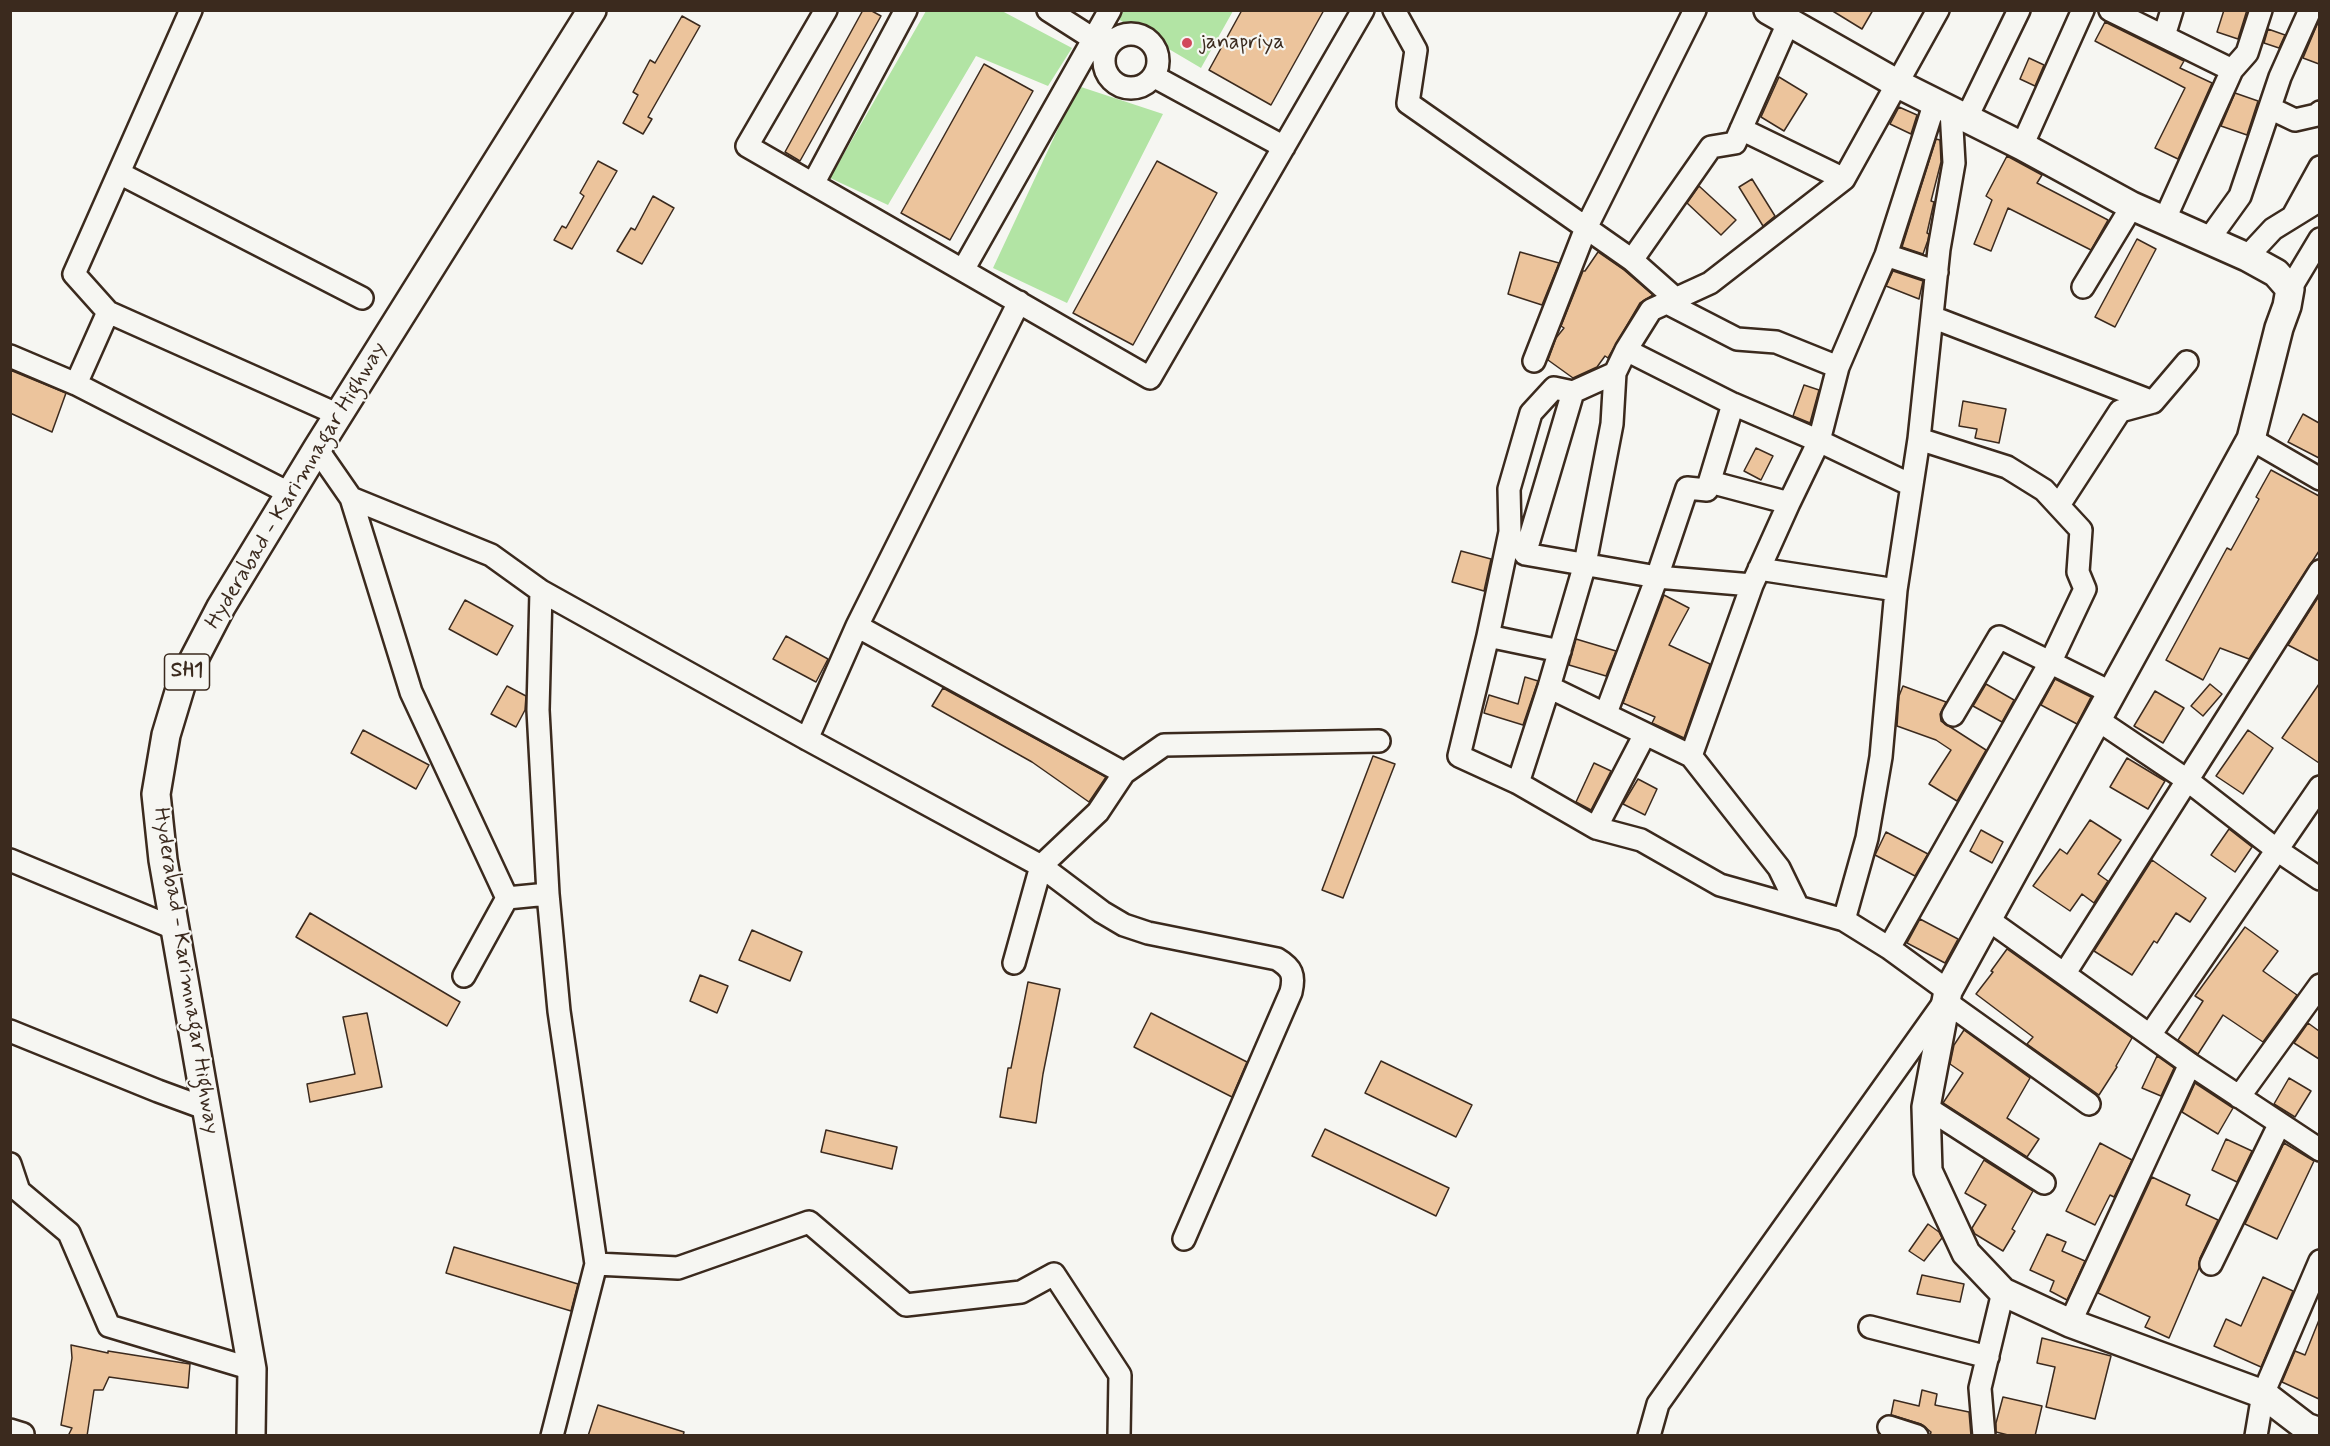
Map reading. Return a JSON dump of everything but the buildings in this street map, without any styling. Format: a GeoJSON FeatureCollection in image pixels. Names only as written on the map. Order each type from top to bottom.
{"type":"FeatureCollection","features":[{"type":"Feature","properties":{"kind":"main road","name":"Hyderabad - Karimnagar Highway"},"geometry":{"type":"LineString","coordinates":[[251,1436],[252,1369],[163,860],[156,794],[166,735],[182,682],[221,607],[317,449],[592,10]]}},
{"type":"Feature","properties":{"kind":"main road"},"geometry":{"type":"LineString","coordinates":[[1778,17],[1898,84],[2022,146],[2132,206],[2247,257],[2276,273],[2290,289],[2287,306],[2278,328],[2251,439],[2098,720],[1986,918],[1947,996],[1926,1107],[1928,1171],[1966,1253],[2003,1292],[2070,1323],[2263,1394],[2306,1427],[2319,1432]]}},
{"type":"Feature","properties":{"kind":"street"},"geometry":{"type":"LineString","coordinates":[[191,10],[74,274],[108,312],[339,414]]}},
{"type":"Feature","properties":{"kind":"street"},"geometry":{"type":"LineString","coordinates":[[826,10],[747,146],[1150,378],[1363,10]]}},
{"type":"Feature","properties":{"kind":"street"},"geometry":{"type":"LineString","coordinates":[[813,184],[906,10]]}},
{"type":"Feature","properties":{"kind":"street"},"geometry":{"type":"LineString","coordinates":[[1048,10],[1100,43],[1104,68],[1116,85],[1137,89],[1155,77],[1159,56],[1147,37],[1124,33],[1100,43]]}},
{"type":"Feature","properties":{"kind":"street"},"geometry":{"type":"LineString","coordinates":[[963,270],[1100,43],[1110,10]]}},
{"type":"Feature","properties":{"kind":"street"},"geometry":{"type":"LineString","coordinates":[[1394,10],[1416,50],[1408,103],[1632,260],[1671,301],[1737,339],[1776,342],[1838,366]]}},
{"type":"Feature","properties":{"kind":"street"},"geometry":{"type":"LineString","coordinates":[[1534,361],[1586,228],[1695,10]]}},
{"type":"Feature","properties":{"kind":"street"},"geometry":{"type":"LineString","coordinates":[[1518,783],[1585,564],[1612,424],[1615,373],[1626,350],[1651,310],[1710,283],[1844,178],[1938,10]]}},
{"type":"Feature","properties":{"kind":"street"},"geometry":{"type":"LineString","coordinates":[[1691,756],[1756,577],[1819,441],[1838,366],[1886,255],[1951,110],[2019,10]]}},
{"type":"Feature","properties":{"kind":"street"},"geometry":{"type":"LineString","coordinates":[[2022,146],[2083,10]]}},
{"type":"Feature","properties":{"kind":"street"},"geometry":{"type":"LineString","coordinates":[[2110,10],[2232,70]]}},
{"type":"Feature","properties":{"kind":"street"},"geometry":{"type":"LineString","coordinates":[[2164,36],[2172,10]]}},
{"type":"Feature","properties":{"kind":"street"},"geometry":{"type":"LineString","coordinates":[[2164,221],[2232,70],[2247,53],[2261,10]]}},
{"type":"Feature","properties":{"kind":"street"},"geometry":{"type":"LineString","coordinates":[[2209,239],[2240,196],[2280,77],[2310,10]]}},
{"type":"Feature","properties":{"kind":"street"},"geometry":{"type":"LineString","coordinates":[[1632,260],[1711,147],[1735,143],[1778,17]]}},
{"type":"Feature","properties":{"kind":"street"},"geometry":{"type":"LineString","coordinates":[[1155,77],[1284,147]]}},
{"type":"Feature","properties":{"kind":"street"},"geometry":{"type":"LineString","coordinates":[[2270,108],[2295,120],[2317,115],[2319,112]]}},
{"type":"Feature","properties":{"kind":"street"},"geometry":{"type":"LineString","coordinates":[[1845,920],[1867,838],[1881,757],[1896,590],[1919,439],[1937,272],[1954,163],[1951,110]]}},
{"type":"Feature","properties":{"kind":"street"},"geometry":{"type":"LineString","coordinates":[[1741,129],[1844,178]]}},
{"type":"Feature","properties":{"kind":"street"},"geometry":{"type":"LineString","coordinates":[[2293,217],[2319,168]]}},
{"type":"Feature","properties":{"kind":"street"},"geometry":{"type":"LineString","coordinates":[[119,173],[362,298]]}},
{"type":"Feature","properties":{"kind":"street"},"geometry":{"type":"LineString","coordinates":[[2247,257],[2273,229],[2319,200]]}},
{"type":"Feature","properties":{"kind":"street"},"geometry":{"type":"LineString","coordinates":[[2083,287],[2132,206]]}},
{"type":"Feature","properties":{"kind":"street"},"geometry":{"type":"LineString","coordinates":[[2290,289],[2319,239]]}},
{"type":"Feature","properties":{"kind":"street"},"geometry":{"type":"LineString","coordinates":[[1886,255],[1937,272]]}},
{"type":"Feature","properties":{"kind":"street"},"geometry":{"type":"LineString","coordinates":[[807,739],[857,626],[1019,302]]}},
{"type":"Feature","properties":{"kind":"street"},"geometry":{"type":"LineString","coordinates":[[76,384],[108,312]]}},
{"type":"Feature","properties":{"kind":"street"},"geometry":{"type":"LineString","coordinates":[[1932,317],[2153,402]]}},
{"type":"Feature","properties":{"kind":"street"},"geometry":{"type":"LineString","coordinates":[[1626,350],[1733,404],[1819,441],[1911,485]]}},
{"type":"Feature","properties":{"kind":"street"},"geometry":{"type":"LineString","coordinates":[[10,356],[76,384],[291,494]]}},
{"type":"Feature","properties":{"kind":"street"},"geometry":{"type":"LineString","coordinates":[[2059,505],[2120,411],[2153,402],[2187,362]]}},
{"type":"Feature","properties":{"kind":"street"},"geometry":{"type":"LineString","coordinates":[[1615,373],[1573,392],[1554,388],[1531,413],[1509,489],[1510,532],[1459,756],[1518,783],[1596,828],[1641,840],[1720,885],[1845,920],[1888,948],[2089,1104]]}},
{"type":"Feature","properties":{"kind":"street"},"geometry":{"type":"LineString","coordinates":[[1573,392],[1525,554],[1657,577],[1756,577],[1896,590]]}},
{"type":"Feature","properties":{"kind":"street"},"geometry":{"type":"LineString","coordinates":[[1606,713],[1657,577],[1687,488],[1707,490],[1733,404]]}},
{"type":"Feature","properties":{"kind":"street"},"geometry":{"type":"LineString","coordinates":[[1888,948],[2051,661],[2085,589],[2078,572],[2081,530],[2044,490],[2007,467],[1919,439]]}},
{"type":"Feature","properties":{"kind":"street"},"geometry":{"type":"LineString","coordinates":[[2251,439],[2319,479]]}},
{"type":"Feature","properties":{"kind":"street"},"geometry":{"type":"LineString","coordinates":[[317,449],[351,498],[411,692],[507,898]]}},
{"type":"Feature","properties":{"kind":"street"},"geometry":{"type":"LineString","coordinates":[[1710,482],[1789,503]]}},
{"type":"Feature","properties":{"kind":"street"},"geometry":{"type":"LineString","coordinates":[[351,498],[491,555],[541,591],[1041,866],[1102,912],[1124,925],[1148,933],[1276,959],[1289,966],[1294,978],[1291,992],[1184,1239]]}},
{"type":"Feature","properties":{"kind":"street"},"geometry":{"type":"LineString","coordinates":[[2065,973],[2319,571]]}},
{"type":"Feature","properties":{"kind":"street"},"geometry":{"type":"LineString","coordinates":[[541,591],[538,710],[548,894],[559,1011],[596,1264],[552,1436]]}},
{"type":"Feature","properties":{"kind":"street"},"geometry":{"type":"LineString","coordinates":[[857,626],[1124,773]]}},
{"type":"Feature","properties":{"kind":"street"},"geometry":{"type":"LineString","coordinates":[[1488,636],[1560,651]]}},
{"type":"Feature","properties":{"kind":"street"},"geometry":{"type":"LineString","coordinates":[[1953,716],[1999,637],[2112,693]]}},
{"type":"Feature","properties":{"kind":"street"},"geometry":{"type":"LineString","coordinates":[[1549,687],[1691,756],[1779,868],[1797,905]]}},
{"type":"Feature","properties":{"kind":"street"},"geometry":{"type":"LineString","coordinates":[[2098,720],[2187,780],[2277,850],[2319,879]]}},
{"type":"Feature","properties":{"kind":"street"},"geometry":{"type":"LineString","coordinates":[[1596,828],[1646,734]]}},
{"type":"Feature","properties":{"kind":"street"},"geometry":{"type":"LineString","coordinates":[[1014,963],[1041,866],[1098,812],[1124,773],[1164,745],[1379,741]]}},
{"type":"Feature","properties":{"kind":"street"},"geometry":{"type":"LineString","coordinates":[[2150,1035],[2319,787]]}},
{"type":"Feature","properties":{"kind":"street"},"geometry":{"type":"LineString","coordinates":[[10,860],[176,929]]}},
{"type":"Feature","properties":{"kind":"street"},"geometry":{"type":"LineString","coordinates":[[507,898],[548,894]]}},
{"type":"Feature","properties":{"kind":"street"},"geometry":{"type":"LineString","coordinates":[[464,976],[507,898]]}},
{"type":"Feature","properties":{"kind":"street"},"geometry":{"type":"LineString","coordinates":[[1986,918],[2190,1064],[2319,1150]]}},
{"type":"Feature","properties":{"kind":"street"},"geometry":{"type":"LineString","coordinates":[[2239,1097],[2319,986]]}},
{"type":"Feature","properties":{"kind":"street"},"geometry":{"type":"LineString","coordinates":[[1649,1436],[1658,1404],[1947,996]]}},
{"type":"Feature","properties":{"kind":"street"},"geometry":{"type":"LineString","coordinates":[[10,1031],[207,1109]]}},
{"type":"Feature","properties":{"kind":"street"},"geometry":{"type":"LineString","coordinates":[[2070,1323],[2190,1064]]}},
{"type":"Feature","properties":{"kind":"street"},"geometry":{"type":"LineString","coordinates":[[1926,1107],[2044,1183]]}},
{"type":"Feature","properties":{"kind":"street"},"geometry":{"type":"LineString","coordinates":[[2211,1264],[2279,1125]]}},
{"type":"Feature","properties":{"kind":"street"},"geometry":{"type":"LineString","coordinates":[[10,1164],[19,1191],[69,1233],[109,1326],[252,1369]]}},
{"type":"Feature","properties":{"kind":"street"},"geometry":{"type":"LineString","coordinates":[[596,1264],[678,1268],[808,1222],[906,1305],[1021,1292],[1054,1274],[1120,1375],[1119,1436]]}},
{"type":"Feature","properties":{"kind":"street"},"geometry":{"type":"LineString","coordinates":[[2256,1436],[2263,1394],[2319,1261]]}},
{"type":"Feature","properties":{"kind":"street"},"geometry":{"type":"LineString","coordinates":[[1984,1436],[1980,1388],[2003,1292]]}},
{"type":"Feature","properties":{"kind":"street"},"geometry":{"type":"LineString","coordinates":[[1870,1327],[1988,1357]]}},
{"type":"Feature","properties":{"kind":"street"},"geometry":{"type":"LineString","coordinates":[[1889,1427],[1917,1436]]}},
{"type":"Feature","properties":{"kind":"green space","name":"janapriya"},"geometry":{"type":"Polygon","coordinates":[[[1123,10],[1233,11],[1201,68],[1118,19],[1123,10]]]}},
{"type":"Feature","properties":{"kind":"green space"},"geometry":{"type":"Polygon","coordinates":[[[926,11],[1002,11],[1072,48],[1048,86],[976,56],[888,205],[830,178],[926,11]]]}},
{"type":"Feature","properties":{"kind":"green space"},"geometry":{"type":"Polygon","coordinates":[[[1078,86],[1163,114],[1067,303],[993,268],[1078,86]]]}},
{"type":"Feature","properties":{"kind":"place","name":"janapriya"},"geometry":{"type":"Point","coordinates":[1187,43]}}]}
